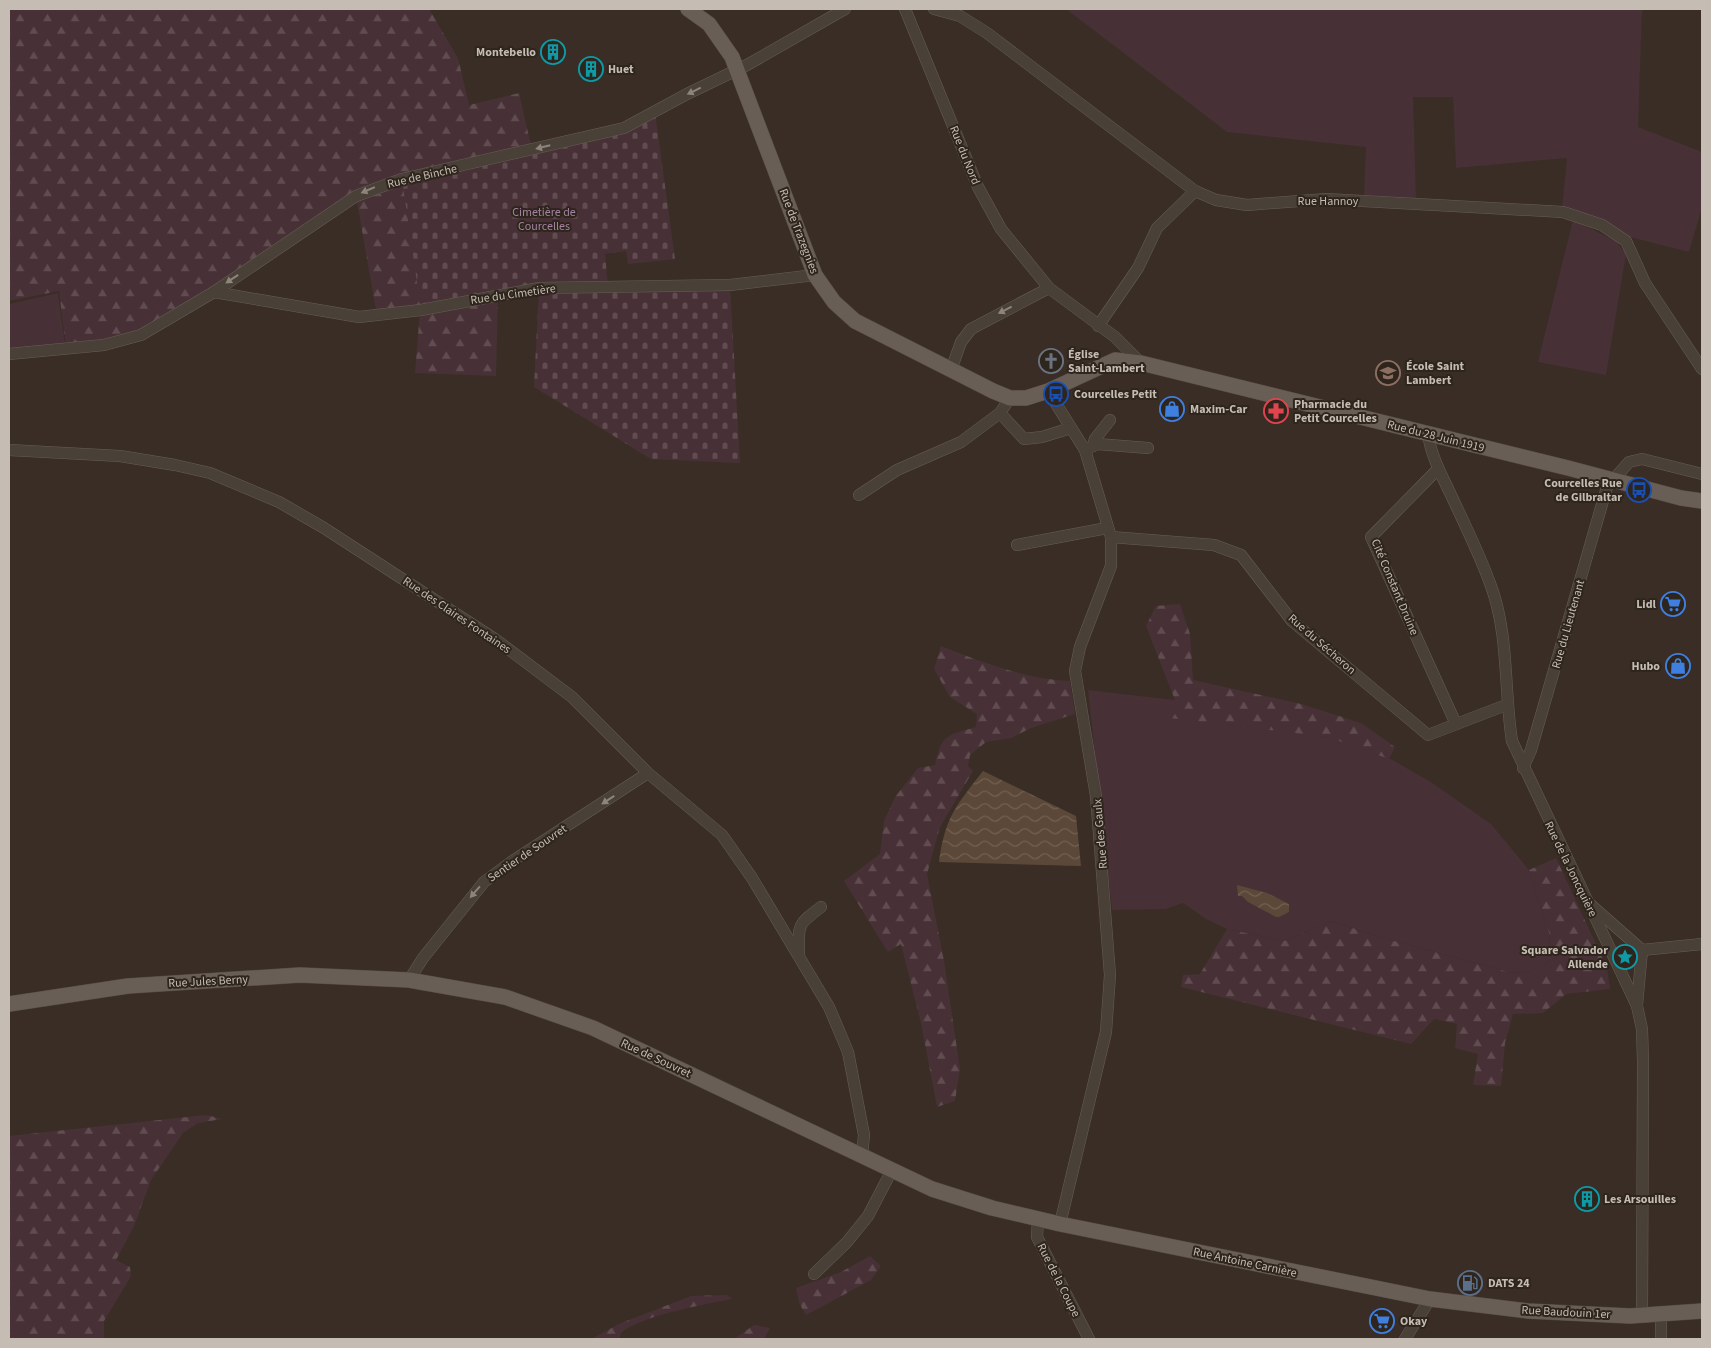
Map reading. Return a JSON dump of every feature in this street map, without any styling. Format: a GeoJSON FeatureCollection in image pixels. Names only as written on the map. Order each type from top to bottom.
{"type":"FeatureCollection","features":[{"type":"Feature","properties":{"kind":"main road","name":"Rue de Trazegnies"},"geometry":{"type":"LineString","coordinates":[[688,9],[709,24],[732,57],[815,275],[834,302],[855,321],[1010,398]]}},
{"type":"Feature","properties":{"kind":"main road","name":"Rue du 28 Juin 1919"},"geometry":{"type":"LineString","coordinates":[[1010,398],[1026,398],[1048,391],[1115,360],[1141,364],[1702,501]]}},
{"type":"Feature","properties":{"kind":"main road","name":"Rue Jules Berny"},"geometry":{"type":"LineString","coordinates":[[9,1004],[128,986],[300,975],[409,980]]}},
{"type":"Feature","properties":{"kind":"main road","name":"Rue de Souvret"},"geometry":{"type":"LineString","coordinates":[[409,980],[505,997],[593,1028],[932,1189],[992,1208],[1060,1224]]}},
{"type":"Feature","properties":{"kind":"main road","name":"Rue Antoine Carnière"},"geometry":{"type":"LineString","coordinates":[[1060,1224],[1430,1299]]}},
{"type":"Feature","properties":{"kind":"main road","name":"Rue Baudouin 1er"},"geometry":{"type":"LineString","coordinates":[[1430,1299],[1528,1311],[1642,1316],[1702,1311]]}},
{"type":"Feature","properties":{"kind":"street","name":"Rue de Binche"},"geometry":{"type":"LineString","coordinates":[[9,354],[104,345],[133,338],[214,292],[336,208],[371,189],[402,179],[624,128],[687,94],[738,70],[845,9]]}},
{"type":"Feature","properties":{"kind":"street","name":"Rue du Nord"},"geometry":{"type":"LineString","coordinates":[[905,9],[988,208],[1001,229],[1049,288],[1115,337],[1141,364]]}},
{"type":"Feature","properties":{"kind":"street","name":"Rue Hannoy"},"geometry":{"type":"LineString","coordinates":[[934,9],[960,16],[987,33],[1195,191],[1216,200],[1247,205],[1326,198],[1563,212],[1602,225],[1626,241],[1645,283],[1702,369]]}},
{"type":"Feature","properties":{"kind":"street"},"geometry":{"type":"LineString","coordinates":[[1098,326],[1138,268],[1157,228],[1195,191]]}},
{"type":"Feature","properties":{"kind":"street","name":"Rue du Cimetière"},"geometry":{"type":"LineString","coordinates":[[214,292],[359,317],[420,310],[539,288],[730,285],[815,275]]}},
{"type":"Feature","properties":{"kind":"street"},"geometry":{"type":"LineString","coordinates":[[951,370],[961,342],[971,329],[1049,288]]}},
{"type":"Feature","properties":{"kind":"street","name":"Rue des Gaulx"},"geometry":{"type":"LineString","coordinates":[[1048,391],[1071,428],[1089,448],[1109,532],[1110,566],[1080,647],[1074,671],[1097,805],[1109,965],[1106,1022],[1060,1224]]}},
{"type":"Feature","properties":{"kind":"street"},"geometry":{"type":"LineString","coordinates":[[859,495],[897,470],[961,442],[1000,413],[1010,398]]}},
{"type":"Feature","properties":{"kind":"street"},"geometry":{"type":"LineString","coordinates":[[1000,413],[1024,439],[1042,437],[1071,428]]}},
{"type":"Feature","properties":{"kind":"street"},"geometry":{"type":"LineString","coordinates":[[1089,448],[1110,420]]}},
{"type":"Feature","properties":{"kind":"street","name":"Rue de la Joncquière"},"geometry":{"type":"LineString","coordinates":[[1428,434],[1429,445],[1438,468],[1480,558],[1499,608],[1506,705],[1512,742],[1637,1006],[1642,1029],[1644,1062],[1642,1316]]}},
{"type":"Feature","properties":{"kind":"street"},"geometry":{"type":"LineString","coordinates":[[1089,448],[1096,444],[1148,448]]}},
{"type":"Feature","properties":{"kind":"street","name":"Rue des Claires Fontaines"},"geometry":{"type":"LineString","coordinates":[[9,450],[120,456],[175,465],[210,473],[279,502],[332,533],[495,639],[572,696],[648,773],[722,835],[752,878],[830,1007],[848,1052],[864,1135],[862,1156]]}},
{"type":"Feature","properties":{"kind":"street"},"geometry":{"type":"LineString","coordinates":[[1612,480],[1629,462],[1642,459],[1702,474]]}},
{"type":"Feature","properties":{"kind":"street","name":"Cité Constant Druine"},"geometry":{"type":"LineString","coordinates":[[1438,468],[1371,537],[1456,724]]}},
{"type":"Feature","properties":{"kind":"street","name":"Rue du Lieutenant"},"geometry":{"type":"LineString","coordinates":[[1523,768],[1531,750],[1607,487],[1612,480]]}},
{"type":"Feature","properties":{"kind":"street"},"geometry":{"type":"LineString","coordinates":[[1017,545],[1109,532]]}},
{"type":"Feature","properties":{"kind":"street","name":"Rue du Sécheron"},"geometry":{"type":"LineString","coordinates":[[1109,532],[1214,545],[1241,555],[1292,621],[1428,735],[1506,705]]}},
{"type":"Feature","properties":{"kind":"street","name":"Sentier de Souvret"},"geometry":{"type":"LineString","coordinates":[[409,980],[423,958],[484,882],[514,860],[648,773]]}},
{"type":"Feature","properties":{"kind":"street"},"geometry":{"type":"LineString","coordinates":[[1587,901],[1642,950],[1702,944]]}},
{"type":"Feature","properties":{"kind":"street","name":"Rue des Claires Fontaines"},"geometry":{"type":"LineString","coordinates":[[799,956],[798,929],[805,919],[821,907]]}},
{"type":"Feature","properties":{"kind":"street"},"geometry":{"type":"LineString","coordinates":[[1637,1006],[1642,950]]}},
{"type":"Feature","properties":{"kind":"street"},"geometry":{"type":"LineString","coordinates":[[814,1274],[847,1242],[868,1216],[892,1170]]}},
{"type":"Feature","properties":{"kind":"street","name":"Rue de la Coupe"},"geometry":{"type":"LineString","coordinates":[[1038,1219],[1037,1237],[1089,1339]]}},
{"type":"Feature","properties":{"kind":"street"},"geometry":{"type":"LineString","coordinates":[[1405,1339],[1430,1299]]}},
{"type":"Feature","properties":{"kind":"street"},"geometry":{"type":"LineString","coordinates":[[1661,1314],[1661,1339]]}},
{"type":"Feature","properties":{"kind":"green space"},"geometry":{"type":"Polygon","coordinates":[[[9,9],[429,9],[458,58],[469,105],[519,93],[532,150],[498,295],[496,376],[415,373],[420,310],[377,316],[356,196],[133,338],[66,347],[59,291],[9,301],[9,9]]]}},
{"type":"Feature","properties":{"kind":"green space"},"geometry":{"type":"Polygon","coordinates":[[[1066,9],[1642,9],[1638,127],[1702,152],[1702,207],[1689,252],[1630,237],[1562,208],[1567,158],[1456,168],[1453,97],[1413,97],[1416,198],[1364,195],[1366,147],[1227,132],[1066,9]]]}},
{"type":"Feature","properties":{"kind":"green space","name":"Cimetière de Courcelles"},"geometry":{"type":"Polygon","coordinates":[[[655,112],[675,259],[628,264],[626,251],[605,254],[608,286],[730,285],[740,463],[651,459],[534,387],[539,288],[421,310],[402,179],[624,128],[655,112]]]}},
{"type":"Feature","properties":{"kind":"green space"},"geometry":{"type":"Polygon","coordinates":[[[1573,220],[1616,241],[1626,254],[1606,375],[1538,362],[1573,220]]]}},
{"type":"Feature","properties":{"kind":"green space"},"geometry":{"type":"Polygon","coordinates":[[[58,293],[65,344],[9,349],[9,304],[58,293]]]}},
{"type":"Feature","properties":{"kind":"green space"},"geometry":{"type":"Polygon","coordinates":[[[1180,604],[1190,634],[1193,680],[1301,704],[1361,723],[1395,747],[1389,759],[1328,737],[1170,718],[1175,700],[1146,626],[1156,606],[1180,604]]]}},
{"type":"Feature","properties":{"kind":"green space"},"geometry":{"type":"Polygon","coordinates":[[[941,646],[988,664],[1020,673],[1053,680],[1070,681],[1075,714],[1031,728],[1011,738],[986,742],[970,755],[968,766],[973,771],[940,827],[927,874],[944,961],[960,1069],[955,1101],[937,1107],[921,1023],[901,944],[888,952],[844,881],[880,854],[884,821],[895,797],[918,768],[935,765],[940,747],[947,737],[976,727],[977,714],[950,697],[934,669],[941,646]]]}},
{"type":"Feature","properties":{"kind":"green space"},"geometry":{"type":"Polygon","coordinates":[[[1088,690],[1175,700],[1289,731],[1328,737],[1382,754],[1431,782],[1491,824],[1529,870],[1549,933],[1550,960],[1539,971],[1512,973],[1376,936],[1332,921],[1284,941],[1227,929],[1206,919],[1183,903],[1166,909],[1112,910],[1088,690]]]}},
{"type":"Feature","properties":{"kind":"green space"},"geometry":{"type":"Polygon","coordinates":[[[1556,858],[1607,968],[1610,989],[1566,994],[1543,1013],[1513,1014],[1505,1043],[1501,1086],[1473,1085],[1478,1054],[1455,1048],[1457,1024],[1434,1019],[1411,1044],[1181,987],[1183,975],[1200,974],[1227,929],[1284,941],[1332,921],[1376,936],[1512,973],[1539,971],[1550,960],[1549,933],[1529,870],[1556,858]]]}},
{"type":"Feature","properties":{"kind":"green space"},"geometry":{"type":"Polygon","coordinates":[[[206,1115],[222,1119],[198,1123],[183,1133],[151,1180],[134,1226],[116,1260],[130,1267],[131,1276],[104,1321],[104,1339],[9,1339],[9,1136],[206,1115]]]}},
{"type":"Feature","properties":{"kind":"green space"},"geometry":{"type":"Polygon","coordinates":[[[870,1256],[881,1266],[871,1280],[806,1315],[799,1303],[796,1288],[841,1272],[870,1256]]]}},
{"type":"Feature","properties":{"kind":"green space"},"geometry":{"type":"Polygon","coordinates":[[[727,1295],[732,1299],[643,1321],[621,1333],[620,1339],[591,1339],[621,1323],[691,1296],[727,1295]]]}},
{"type":"Feature","properties":{"kind":"green space"},"geometry":{"type":"Polygon","coordinates":[[[754,1325],[770,1328],[764,1339],[734,1339],[754,1325]]]}},
{"type":"Feature","properties":{"kind":"water"},"geometry":{"type":"Polygon","coordinates":[[[983,771],[1076,816],[1081,866],[939,862],[948,823],[959,803],[983,771]]]}},
{"type":"Feature","properties":{"kind":"water"},"geometry":{"type":"Polygon","coordinates":[[[1237,885],[1267,893],[1289,904],[1289,912],[1276,917],[1248,902],[1242,896],[1238,896],[1237,885]]]}},
{"type":"Feature","properties":{"kind":"place","name":"Montebello"},"geometry":{"type":"Point","coordinates":[553,52]}},
{"type":"Feature","properties":{"kind":"place","name":"Huet"},"geometry":{"type":"Point","coordinates":[591,69]}},
{"type":"Feature","properties":{"kind":"place","name":"Église Saint-Lambert"},"geometry":{"type":"Point","coordinates":[1051,361]}},
{"type":"Feature","properties":{"kind":"place","name":"École Saint Lambert"},"geometry":{"type":"Point","coordinates":[1388,373]}},
{"type":"Feature","properties":{"kind":"place","name":"Courcelles Petit"},"geometry":{"type":"Point","coordinates":[1056,394]}},
{"type":"Feature","properties":{"kind":"place","name":"Maxim-Car"},"geometry":{"type":"Point","coordinates":[1172,409]}},
{"type":"Feature","properties":{"kind":"place","name":"Pharmacie du Petit Courcelles"},"geometry":{"type":"Point","coordinates":[1276,411]}},
{"type":"Feature","properties":{"kind":"place","name":"Courcelles Rue de Gilbraltar"},"geometry":{"type":"Point","coordinates":[1639,490]}},
{"type":"Feature","properties":{"kind":"place","name":"Lidl"},"geometry":{"type":"Point","coordinates":[1673,604]}},
{"type":"Feature","properties":{"kind":"place","name":"Hubo"},"geometry":{"type":"Point","coordinates":[1678,666]}},
{"type":"Feature","properties":{"kind":"place","name":"Square Salvador Allende"},"geometry":{"type":"Point","coordinates":[1625,957]}},
{"type":"Feature","properties":{"kind":"place","name":"Les Arsouilles"},"geometry":{"type":"Point","coordinates":[1587,1199]}},
{"type":"Feature","properties":{"kind":"place","name":"DATS 24"},"geometry":{"type":"Point","coordinates":[1470,1283]}},
{"type":"Feature","properties":{"kind":"place","name":"Okay"},"geometry":{"type":"Point","coordinates":[1382,1321]}}]}
